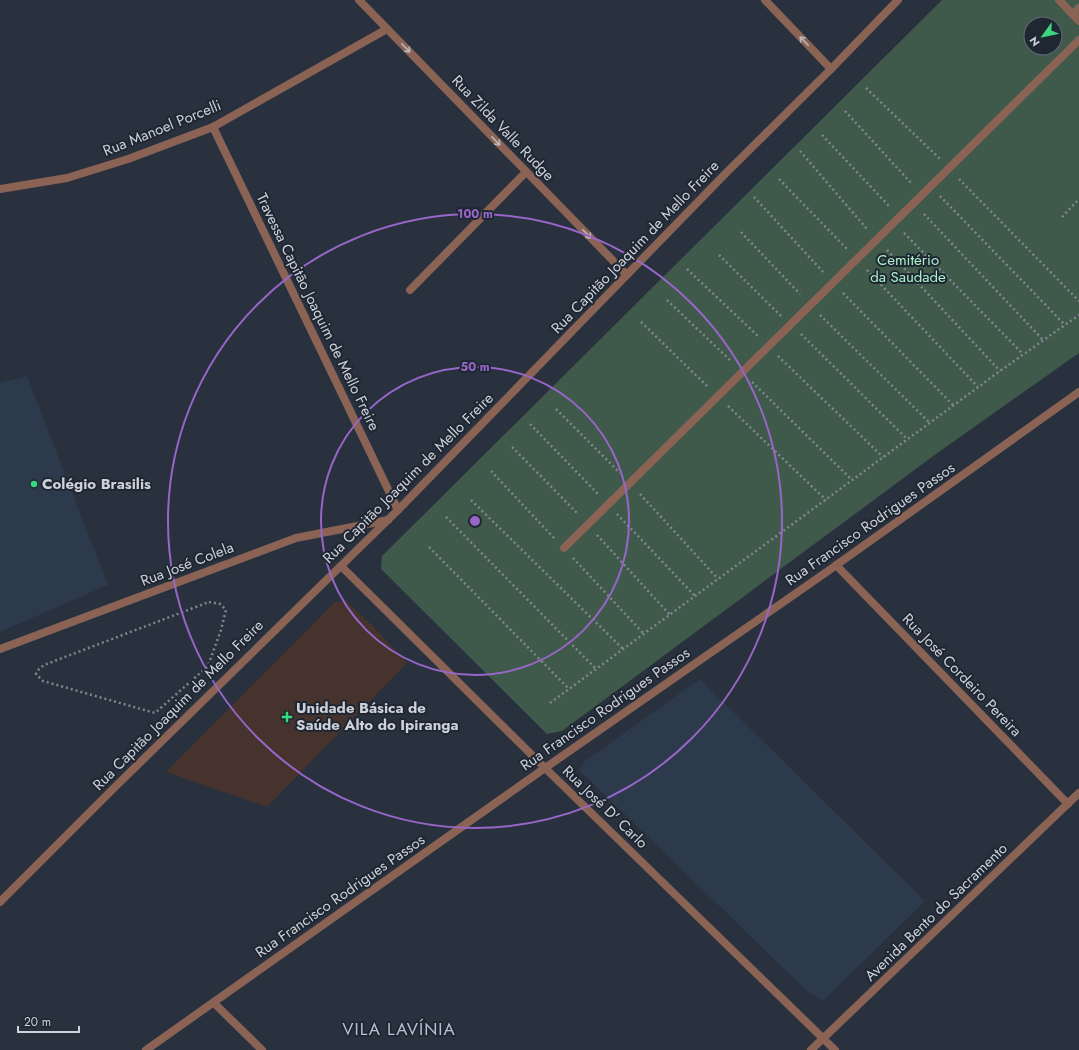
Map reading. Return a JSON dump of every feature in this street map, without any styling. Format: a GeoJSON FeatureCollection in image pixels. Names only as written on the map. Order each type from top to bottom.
{"type":"FeatureCollection","features":[{"type":"Feature","properties":{"kind":"street","name":"Rua Zilda Valle Rudge"},"geometry":{"type":"LineString","coordinates":[[359,0],[627,275]]}},
{"type":"Feature","properties":{"kind":"street"},"geometry":{"type":"LineString","coordinates":[[765,0],[831,69]]}},
{"type":"Feature","properties":{"kind":"street","name":"Rua Capitão Joaquim de Mello Freire"},"geometry":{"type":"LineString","coordinates":[[0,902],[116,786],[398,510],[726,173],[898,0]]}},
{"type":"Feature","properties":{"kind":"street"},"geometry":{"type":"LineString","coordinates":[[1059,0],[1076,11],[1079,20]]}},
{"type":"Feature","properties":{"kind":"street","name":"Rua Manoel Porcelli"},"geometry":{"type":"LineString","coordinates":[[0,189],[67,178],[128,159],[213,127],[387,29]]}},
{"type":"Feature","properties":{"kind":"street"},"geometry":{"type":"LineString","coordinates":[[564,548],[1079,40]]}},
{"type":"Feature","properties":{"kind":"street","name":"Travessa Capitão Joaquim de Mello Freire"},"geometry":{"type":"LineString","coordinates":[[213,127],[398,510]]}},
{"type":"Feature","properties":{"kind":"street"},"geometry":{"type":"LineString","coordinates":[[410,290],[526,172]]}},
{"type":"Feature","properties":{"kind":"street","name":"Rua Francisco Rodrigues Passos"},"geometry":{"type":"LineString","coordinates":[[146,1050],[545,768],[836,565],[1079,392]]}},
{"type":"Feature","properties":{"kind":"street","name":"Rua José Colela"},"geometry":{"type":"LineString","coordinates":[[0,649],[296,538],[388,520]]}},
{"type":"Feature","properties":{"kind":"street","name":"Rua José Cordeiro Pereira"},"geometry":{"type":"LineString","coordinates":[[836,565],[1068,804]]}},
{"type":"Feature","properties":{"kind":"street","name":"Rua José D' Carlo"},"geometry":{"type":"LineString","coordinates":[[340,566],[835,1050]]}},
{"type":"Feature","properties":{"kind":"street","name":"Avenida Bento do Sacramento"},"geometry":{"type":"LineString","coordinates":[[811,1050],[1079,793]]}},
{"type":"Feature","properties":{"kind":"street"},"geometry":{"type":"LineString","coordinates":[[214,1003],[262,1050]]}},
{"type":"Feature","properties":{"kind":"path"},"geometry":{"type":"LineString","coordinates":[[866,88],[949,168],[1079,301]]}},
{"type":"Feature","properties":{"kind":"path"},"geometry":{"type":"LineString","coordinates":[[845,111],[922,195]]}},
{"type":"Feature","properties":{"kind":"path"},"geometry":{"type":"LineString","coordinates":[[822,135],[896,220],[1023,354]]}},
{"type":"Feature","properties":{"kind":"path"},"geometry":{"type":"LineString","coordinates":[[800,151],[877,239],[1000,371]]}},
{"type":"Feature","properties":{"kind":"path"},"geometry":{"type":"LineString","coordinates":[[779,179],[978,387]]}},
{"type":"Feature","properties":{"kind":"path"},"geometry":{"type":"LineString","coordinates":[[931,186],[1064,325]]}},
{"type":"Feature","properties":{"kind":"path"},"geometry":{"type":"LineString","coordinates":[[754,197],[833,282],[953,405]]}},
{"type":"Feature","properties":{"kind":"path"},"geometry":{"type":"LineString","coordinates":[[1062,217],[1079,199]]}},
{"type":"Feature","properties":{"kind":"path"},"geometry":{"type":"LineString","coordinates":[[914,203],[1043,340]]}},
{"type":"Feature","properties":{"kind":"path"},"geometry":{"type":"LineString","coordinates":[[741,232],[810,305],[930,422]]}},
{"type":"Feature","properties":{"kind":"path"},"geometry":{"type":"LineString","coordinates":[[719,254],[907,439]]}},
{"type":"Feature","properties":{"kind":"path"},"geometry":{"type":"LineString","coordinates":[[687,269],[883,457]]}},
{"type":"Feature","properties":{"kind":"path"},"geometry":{"type":"LineString","coordinates":[[667,300],[852,480]]}},
{"type":"Feature","properties":{"kind":"path"},"geometry":{"type":"LineString","coordinates":[[550,703],[953,405],[1079,315]]}},
{"type":"Feature","properties":{"kind":"path"},"geometry":{"type":"LineString","coordinates":[[641,322],[826,500]]}},
{"type":"Feature","properties":{"kind":"path"},"geometry":{"type":"LineString","coordinates":[[471,500],[623,649]]}},
{"type":"Feature","properties":{"kind":"path"},"geometry":{"type":"LineString","coordinates":[[446,517],[596,669]]}},
{"type":"Feature","properties":{"kind":"path"},"geometry":{"type":"LineString","coordinates":[[429,547],[569,689]]}},
{"type":"Feature","properties":{"kind":"path"},"geometry":{"type":"LineString","coordinates":[[209,602],[220,604],[226,610],[221,630],[208,666],[155,713],[43,681],[36,674],[44,665],[209,602]]}},
{"type":"Feature","properties":{"kind":"shaded area","name":"Colégio Brasilis"},"geometry":{"type":"Polygon","coordinates":[[[27,376],[108,585],[0,632],[0,383],[27,376]]]}},
{"type":"Feature","properties":{"kind":"shaded area","name":"Unidade Básica de Saúde Alto do Ipiranga"},"geometry":{"type":"Polygon","coordinates":[[[346,601],[373,626],[407,663],[267,807],[166,772],[335,602],[346,601]]]}},
{"type":"Feature","properties":{"kind":"shaded area"},"geometry":{"type":"Polygon","coordinates":[[[700,679],[925,901],[823,1001],[809,993],[579,770],[585,761],[700,679]]]}},
{"type":"Feature","properties":{"kind":"green space","name":"Cemitério da Saudade"},"geometry":{"type":"Polygon","coordinates":[[[942,0],[1079,0],[1079,353],[936,454],[562,731],[547,734],[381,569],[382,556],[942,0]]]}},
{"type":"Feature","properties":{"kind":"place","name":"Colégio Brasilis"},"geometry":{"type":"Point","coordinates":[34,484]}},
{"type":"Feature","properties":{"kind":"place","name":"Unidade Básica de Saúde Alto do Ipiranga"},"geometry":{"type":"Point","coordinates":[287,717]}},
{"type":"Feature","properties":{"kind":"district","name":"VILA LAVÍNIA"},"geometry":{"type":"Point","coordinates":[399,1029]}}]}
